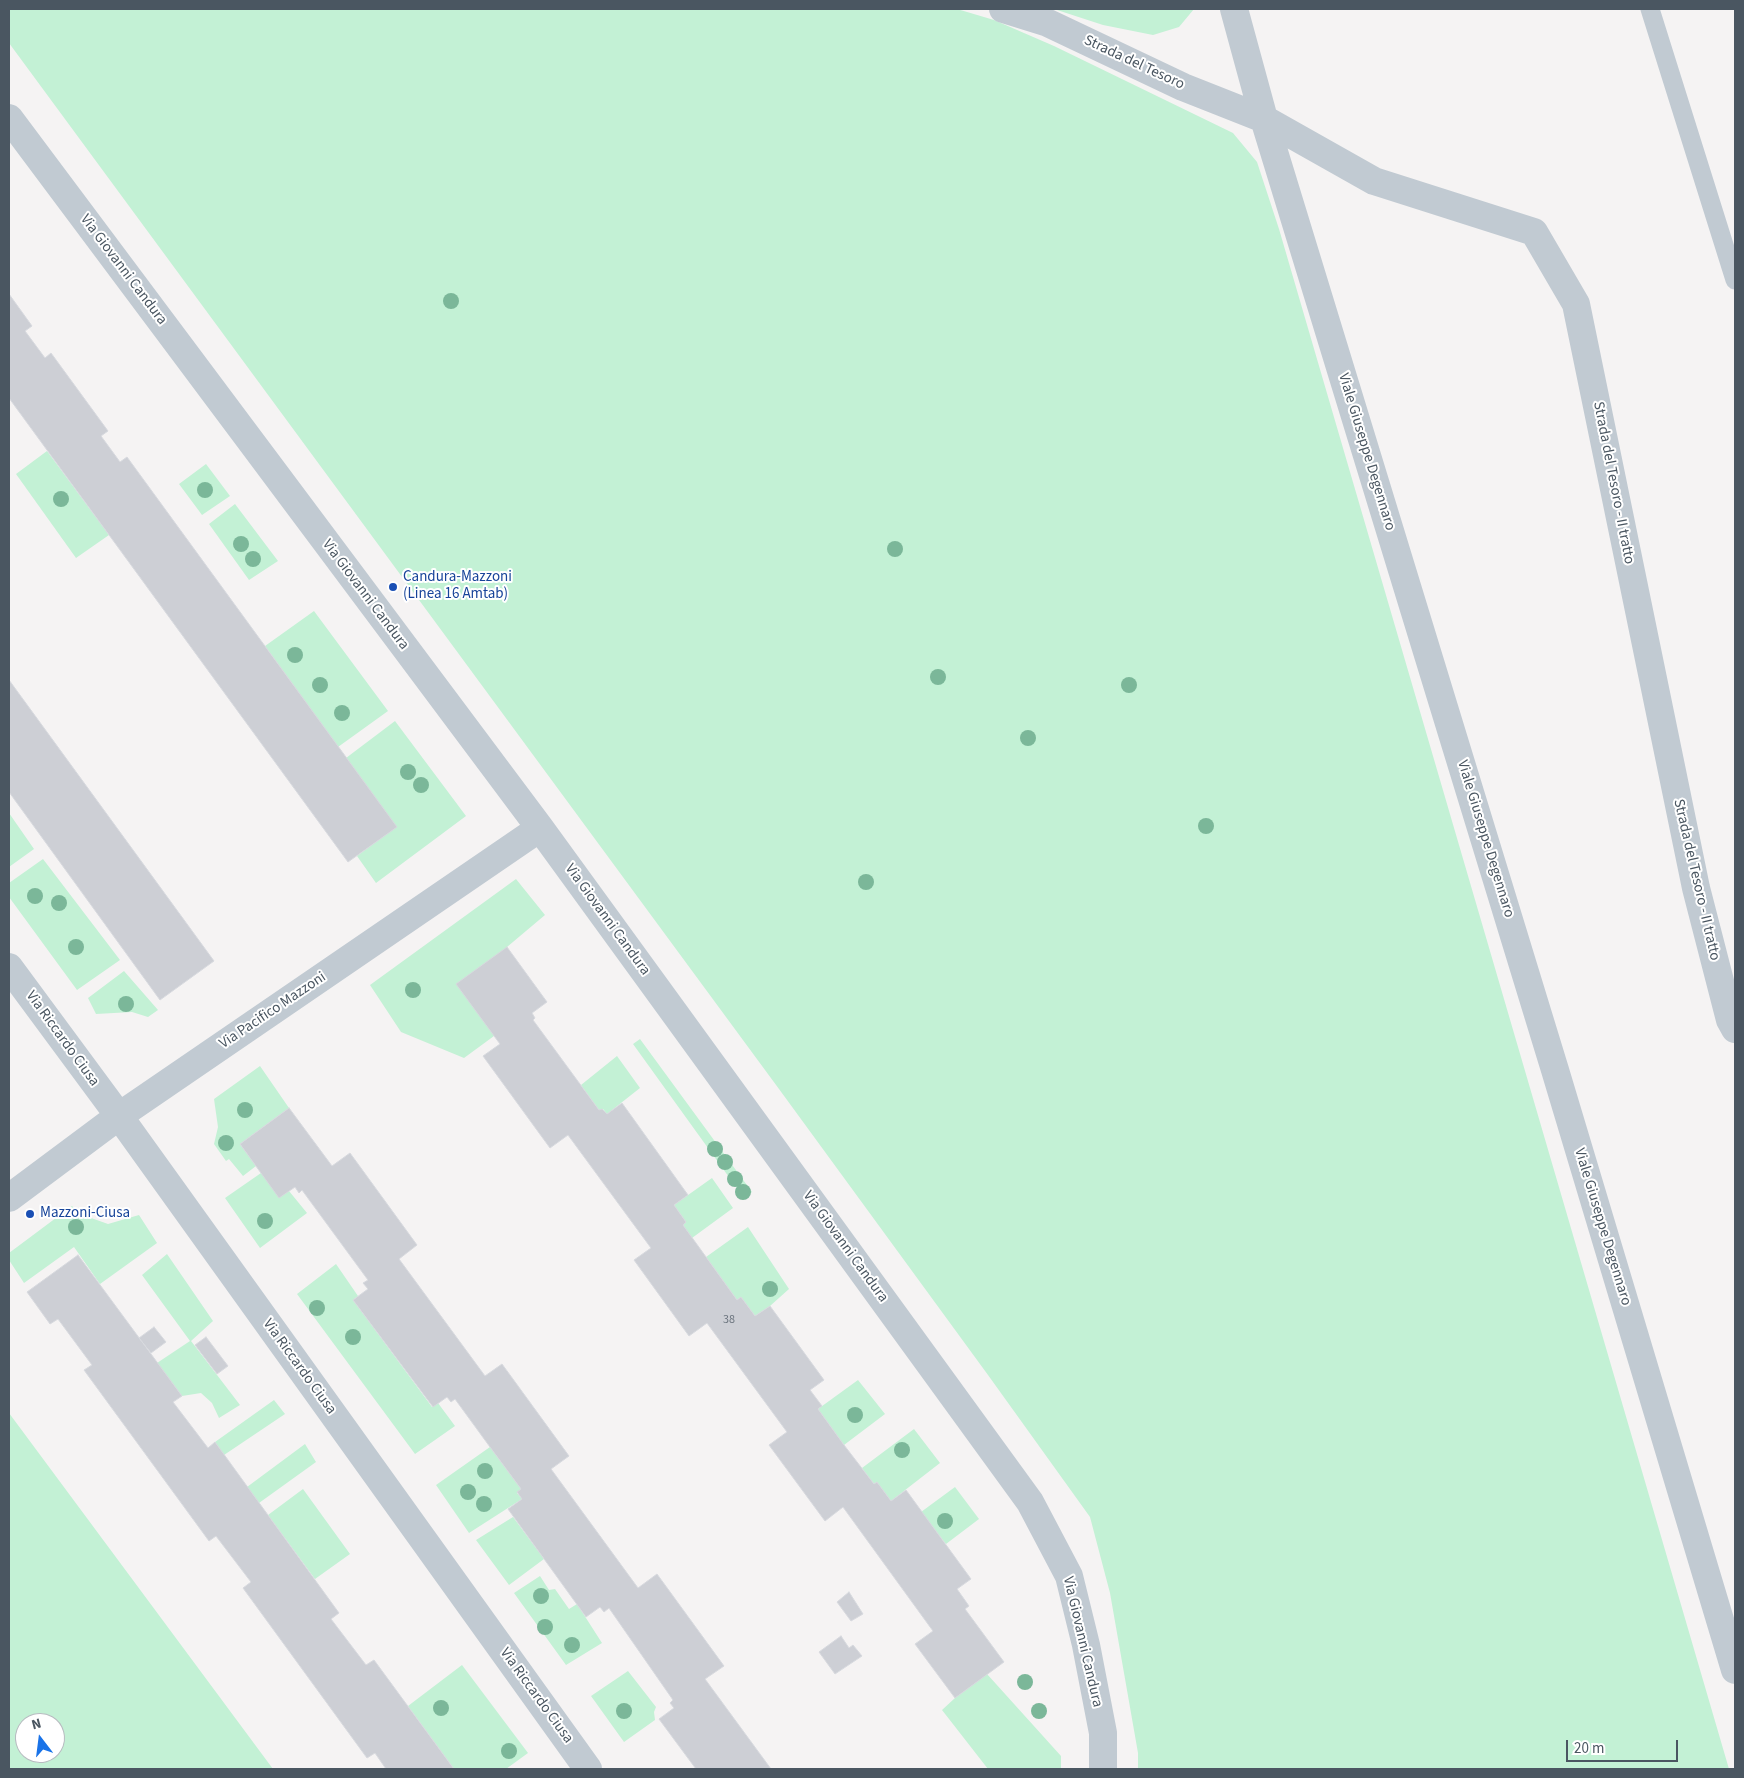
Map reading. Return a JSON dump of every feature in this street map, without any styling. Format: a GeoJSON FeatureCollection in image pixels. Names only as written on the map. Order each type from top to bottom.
{"type":"FeatureCollection","features":[{"type":"Feature","properties":{"kind":"street","name":"Strada del Tesoro"},"geometry":{"type":"LineString","coordinates":[[1003,9],[1048,23],[1183,87],[1264,119]]}},
{"type":"Feature","properties":{"kind":"street","name":"Viale Giuseppe Degennaro"},"geometry":{"type":"LineString","coordinates":[[1234,9],[1264,119],[1555,1070],[1735,1670]]}},
{"type":"Feature","properties":{"kind":"street","name":"Via Giovanni Candura"},"geometry":{"type":"LineString","coordinates":[[9,118],[540,828],[1030,1502],[1069,1576],[1086,1645],[1103,1733],[1103,1769]]}},
{"type":"Feature","properties":{"kind":"street","name":"Strada del Tesoro - II tratto"},"geometry":{"type":"LineString","coordinates":[[1264,119],[1374,181],[1534,232],[1576,304],[1696,888],[1730,1020],[1735,1029]]}},
{"type":"Feature","properties":{"kind":"street","name":"Via Pacifico Mazzoni"},"geometry":{"type":"LineString","coordinates":[[9,1198],[119,1116],[540,828]]}},
{"type":"Feature","properties":{"kind":"street","name":"Via Riccardo Ciusa"},"geometry":{"type":"LineString","coordinates":[[9,967],[119,1116],[588,1769]]}},
{"type":"Feature","properties":{"kind":"lane"},"geometry":{"type":"LineString","coordinates":[[1650,9],[1735,280]]}},
{"type":"Feature","properties":{"kind":"green space"},"geometry":{"type":"Polygon","coordinates":[[[9,9],[957,9],[994,20],[1054,46],[1233,133],[1257,162],[1279,229],[1729,1769],[1138,1769],[1138,1753],[1110,1593],[1090,1517],[779,1089],[9,43],[9,9]]]}},
{"type":"Feature","properties":{"kind":"green space"},"geometry":{"type":"Polygon","coordinates":[[[1054,9],[1194,9],[1179,27],[1153,35],[1103,25],[1054,9]]]}},
{"type":"Feature","properties":{"kind":"green space"},"geometry":{"type":"Polygon","coordinates":[[[47,451],[109,535],[76,558],[16,474],[47,451]]]}},
{"type":"Feature","properties":{"kind":"green space"},"geometry":{"type":"Polygon","coordinates":[[[206,464],[230,496],[202,515],[179,484],[206,464]]]}},
{"type":"Feature","properties":{"kind":"green space"},"geometry":{"type":"Polygon","coordinates":[[[235,504],[278,561],[249,580],[209,524],[235,504]]]}},
{"type":"Feature","properties":{"kind":"green space"},"geometry":{"type":"Polygon","coordinates":[[[314,611],[388,711],[338,747],[265,646],[314,611]]]}},
{"type":"Feature","properties":{"kind":"green space"},"geometry":{"type":"Polygon","coordinates":[[[395,721],[466,816],[376,883],[357,856],[396,827],[346,758],[395,721]]]}},
{"type":"Feature","properties":{"kind":"green space"},"geometry":{"type":"Polygon","coordinates":[[[9,813],[34,849],[9,867],[9,813]]]}},
{"type":"Feature","properties":{"kind":"green space"},"geometry":{"type":"Polygon","coordinates":[[[43,859],[120,960],[77,990],[9,897],[9,883],[43,859]]]}},
{"type":"Feature","properties":{"kind":"green space"},"geometry":{"type":"Polygon","coordinates":[[[516,879],[545,915],[507,947],[494,1036],[464,1058],[401,1032],[370,985],[516,879]]]}},
{"type":"Feature","properties":{"kind":"green space"},"geometry":{"type":"Polygon","coordinates":[[[124,971],[158,1010],[148,1017],[132,1012],[96,1014],[88,998],[124,971]]]}},
{"type":"Feature","properties":{"kind":"green space"},"geometry":{"type":"Polygon","coordinates":[[[640,1039],[752,1192],[744,1198],[633,1044],[640,1039]]]}},
{"type":"Feature","properties":{"kind":"green space"},"geometry":{"type":"Polygon","coordinates":[[[617,1056],[640,1088],[607,1114],[603,1109],[599,1110],[581,1085],[617,1056]]]}},
{"type":"Feature","properties":{"kind":"green space"},"geometry":{"type":"Polygon","coordinates":[[[260,1066],[289,1108],[240,1144],[256,1166],[243,1176],[229,1159],[226,1161],[214,1144],[218,1127],[214,1099],[260,1066]]]}},
{"type":"Feature","properties":{"kind":"green space"},"geometry":{"type":"Polygon","coordinates":[[[261,1173],[289,1191],[307,1213],[260,1248],[225,1198],[261,1173]]]}},
{"type":"Feature","properties":{"kind":"green space"},"geometry":{"type":"Polygon","coordinates":[[[712,1178],[733,1208],[692,1238],[683,1225],[686,1222],[674,1205],[712,1178]]]}},
{"type":"Feature","properties":{"kind":"green space"},"geometry":{"type":"Polygon","coordinates":[[[72,1206],[80,1214],[108,1224],[139,1215],[157,1243],[100,1284],[74,1247],[24,1283],[9,1260],[9,1253],[72,1206]]]}},
{"type":"Feature","properties":{"kind":"green space"},"geometry":{"type":"Polygon","coordinates":[[[748,1227],[789,1289],[755,1316],[741,1297],[737,1300],[706,1257],[748,1227]]]}},
{"type":"Feature","properties":{"kind":"green space"},"geometry":{"type":"Polygon","coordinates":[[[167,1254],[213,1321],[191,1341],[240,1405],[219,1418],[212,1403],[201,1393],[182,1396],[157,1363],[190,1341],[142,1275],[167,1254]]]}},
{"type":"Feature","properties":{"kind":"green space"},"geometry":{"type":"Polygon","coordinates":[[[336,1264],[358,1296],[353,1300],[432,1407],[438,1403],[455,1426],[415,1454],[297,1294],[336,1264]]]}},
{"type":"Feature","properties":{"kind":"green space"},"geometry":{"type":"Polygon","coordinates":[[[858,1380],[885,1414],[844,1445],[818,1409],[858,1380]]]}},
{"type":"Feature","properties":{"kind":"green space"},"geometry":{"type":"Polygon","coordinates":[[[274,1400],[285,1414],[224,1455],[215,1442],[274,1400]]]}},
{"type":"Feature","properties":{"kind":"green space"},"geometry":{"type":"Polygon","coordinates":[[[9,1413],[273,1769],[9,1769],[9,1413]]]}},
{"type":"Feature","properties":{"kind":"green space"},"geometry":{"type":"Polygon","coordinates":[[[914,1429],[940,1463],[891,1501],[877,1482],[874,1484],[862,1468],[914,1429]]]}},
{"type":"Feature","properties":{"kind":"green space"},"geometry":{"type":"Polygon","coordinates":[[[305,1444],[316,1462],[259,1503],[247,1487],[305,1444]]]}},
{"type":"Feature","properties":{"kind":"green space"},"geometry":{"type":"Polygon","coordinates":[[[490,1447],[521,1489],[517,1493],[522,1499],[469,1533],[436,1485],[490,1447]]]}},
{"type":"Feature","properties":{"kind":"green space"},"geometry":{"type":"Polygon","coordinates":[[[955,1487],[979,1519],[946,1544],[921,1512],[955,1487]]]}},
{"type":"Feature","properties":{"kind":"green space"},"geometry":{"type":"Polygon","coordinates":[[[303,1489],[350,1554],[315,1579],[268,1515],[303,1489]]]}},
{"type":"Feature","properties":{"kind":"green space"},"geometry":{"type":"Polygon","coordinates":[[[513,1517],[544,1559],[509,1585],[476,1540],[513,1517]]]}},
{"type":"Feature","properties":{"kind":"green space"},"geometry":{"type":"Polygon","coordinates":[[[540,1576],[549,1590],[555,1589],[569,1609],[577,1604],[602,1643],[566,1665],[514,1593],[540,1576]]]}},
{"type":"Feature","properties":{"kind":"green space"},"geometry":{"type":"Polygon","coordinates":[[[462,1665],[528,1753],[506,1769],[454,1769],[408,1706],[462,1665]]]}},
{"type":"Feature","properties":{"kind":"green space"},"geometry":{"type":"Polygon","coordinates":[[[628,1671],[656,1707],[654,1712],[655,1720],[624,1742],[591,1696],[628,1671]]]}},
{"type":"Feature","properties":{"kind":"green space"},"geometry":{"type":"Polygon","coordinates":[[[987,1674],[1061,1756],[1061,1769],[988,1769],[942,1710],[987,1674]]]}},
{"type":"Feature","properties":{"kind":"building"},"geometry":{"type":"Polygon","coordinates":[[[9,294],[32,326],[25,331],[45,358],[51,353],[108,431],[101,436],[120,462],[127,457],[397,827],[348,862],[9,398],[9,294]]]}},
{"type":"Feature","properties":{"kind":"building"},"geometry":{"type":"Polygon","coordinates":[[[9,680],[214,961],[160,1000],[9,792],[9,680]]]}},
{"type":"Feature","properties":{"kind":"building"},"geometry":{"type":"Polygon","coordinates":[[[507,947],[547,1002],[532,1013],[535,1018],[533,1020],[599,1110],[602,1109],[607,1114],[622,1103],[688,1195],[674,1205],[686,1222],[683,1225],[737,1300],[741,1297],[755,1316],[770,1306],[824,1380],[810,1390],[822,1406],[818,1409],[844,1445],[874,1484],[877,1482],[891,1501],[906,1490],[971,1579],[957,1589],[969,1606],[965,1609],[1004,1662],[955,1698],[915,1644],[933,1631],[843,1507],[825,1521],[769,1445],[787,1432],[707,1323],[689,1336],[634,1260],[651,1248],[568,1135],[550,1148],[483,1056],[500,1044],[456,984],[507,947]]]}},
{"type":"Feature","properties":{"kind":"building"},"geometry":{"type":"Polygon","coordinates":[[[289,1108],[332,1166],[350,1153],[417,1245],[399,1259],[485,1376],[502,1364],[569,1456],[551,1469],[638,1588],[657,1574],[724,1666],[705,1679],[771,1769],[696,1769],[659,1719],[674,1708],[670,1703],[673,1700],[609,1608],[604,1612],[600,1607],[586,1617],[508,1509],[522,1499],[517,1492],[521,1489],[455,1399],[451,1402],[447,1397],[433,1407],[353,1300],[368,1289],[363,1283],[368,1280],[302,1190],[299,1193],[295,1187],[279,1198],[240,1144],[289,1108]]]}},
{"type":"Feature","properties":{"kind":"building"},"geometry":{"type":"Polygon","coordinates":[[[78,1255],[182,1396],[173,1402],[208,1448],[215,1442],[339,1613],[331,1619],[366,1665],[374,1660],[454,1769],[386,1769],[375,1753],[367,1758],[243,1588],[251,1582],[216,1536],[209,1541],[84,1370],[92,1365],[58,1319],[50,1324],[27,1292],[78,1255]]]}},
{"type":"Feature","properties":{"kind":"building"},"geometry":{"type":"Polygon","coordinates":[[[154,1327],[166,1342],[151,1353],[139,1338],[154,1327]]]}},
{"type":"Feature","properties":{"kind":"building"},"geometry":{"type":"Polygon","coordinates":[[[206,1337],[228,1366],[217,1374],[195,1345],[206,1337]]]}},
{"type":"Feature","properties":{"kind":"building"},"geometry":{"type":"Polygon","coordinates":[[[849,1592],[863,1614],[851,1621],[837,1602],[849,1592]]]}},
{"type":"Feature","properties":{"kind":"building"},"geometry":{"type":"Polygon","coordinates":[[[841,1636],[849,1648],[853,1645],[862,1656],[835,1674],[819,1652],[841,1636]]]}},
{"type":"Feature","properties":{"kind":"place","name":"Candura-Mazzoni (Linea 16 Amtab)"},"geometry":{"type":"Point","coordinates":[393,587]}},
{"type":"Feature","properties":{"kind":"place","name":"Mazzoni-Ciusa"},"geometry":{"type":"Point","coordinates":[30,1214]}}]}
